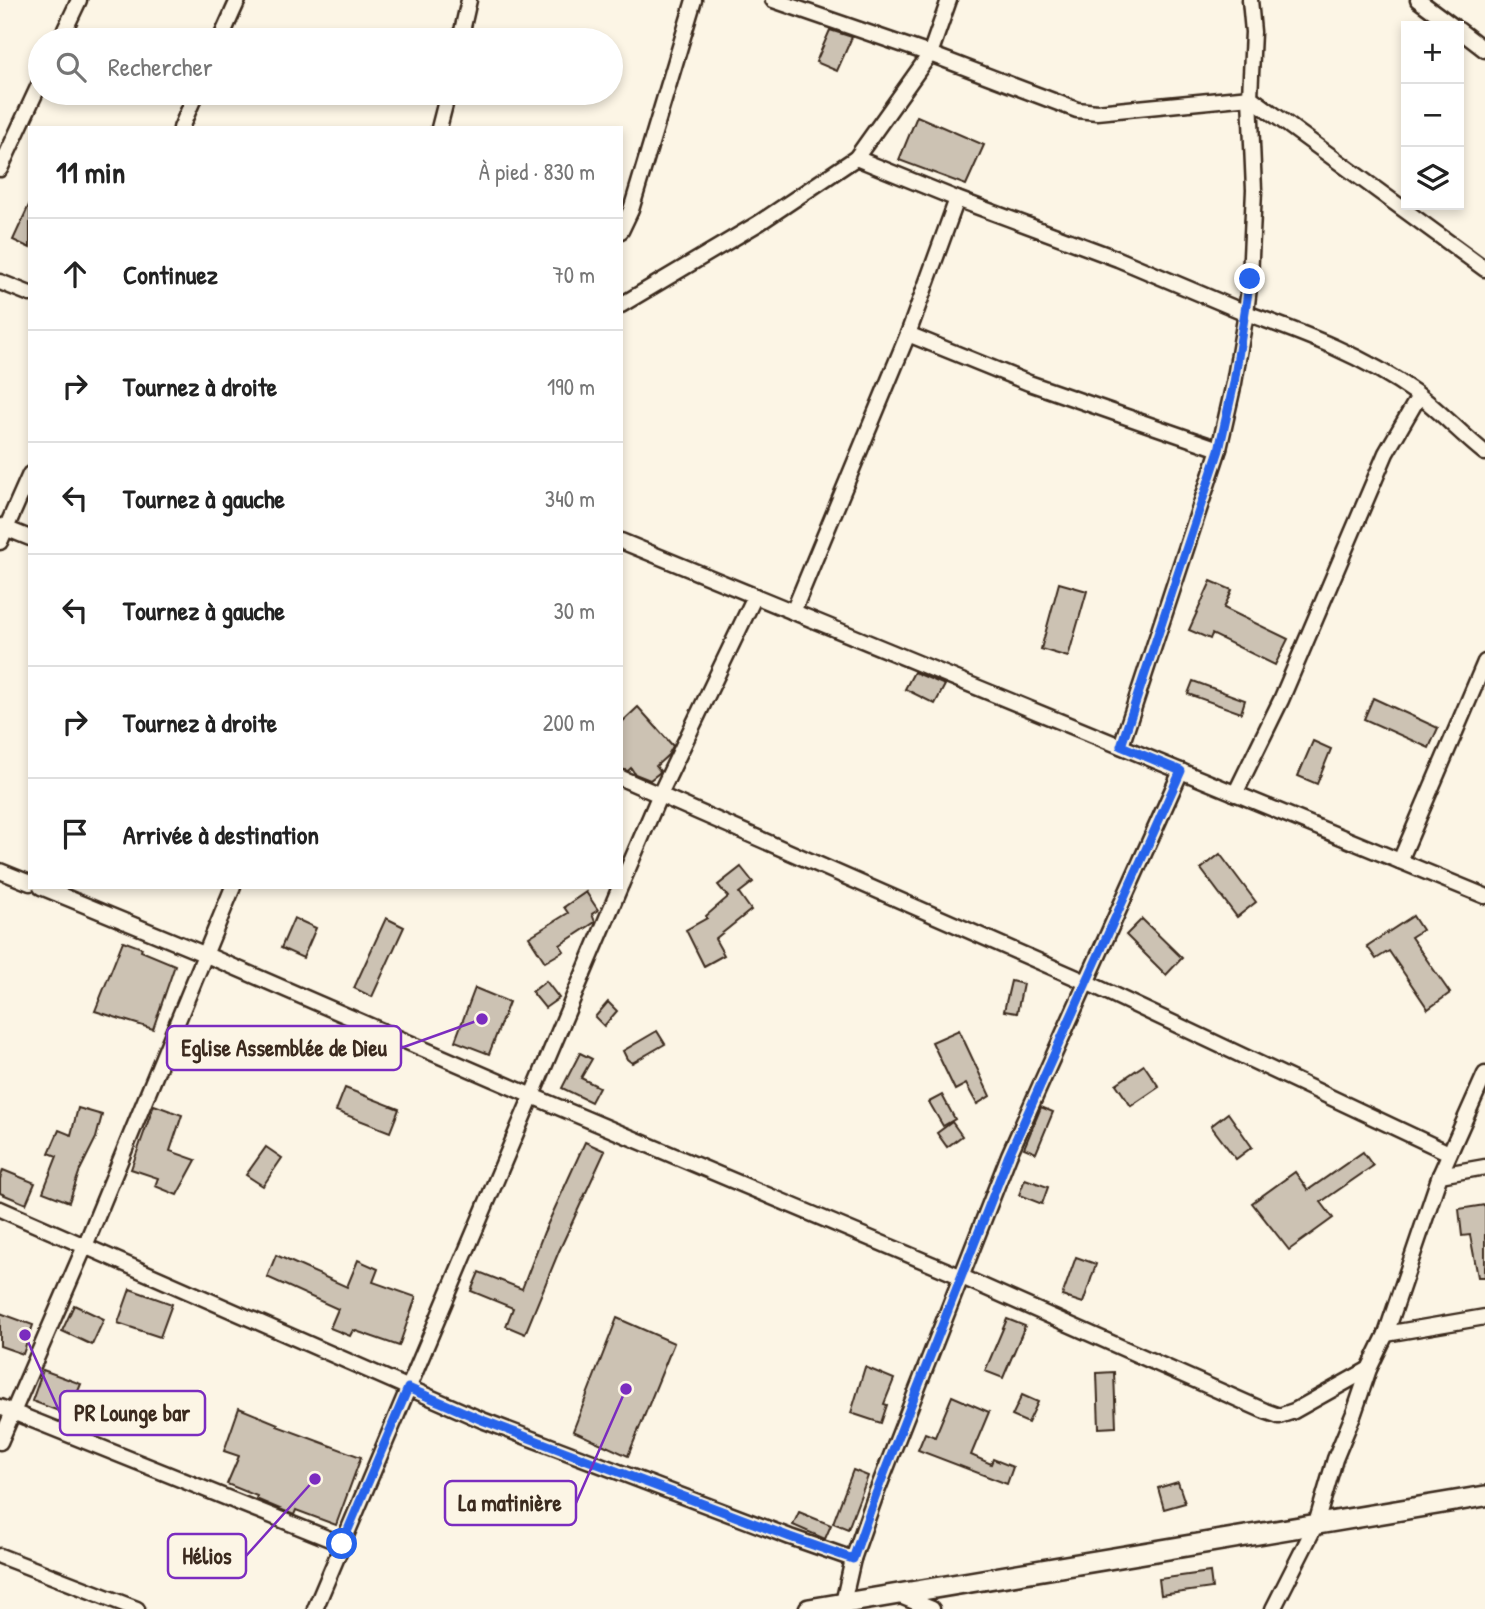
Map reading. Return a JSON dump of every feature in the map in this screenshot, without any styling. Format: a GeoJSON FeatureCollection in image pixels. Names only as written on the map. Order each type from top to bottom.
{"type":"FeatureCollection","features":[{"type":"Feature","properties":{"kind":"main road"},"geometry":{"type":"LineString","coordinates":[[809,1609],[841,1606],[896,1594],[1485,1496]]}},
{"type":"Feature","properties":{"kind":"street"},"geometry":{"type":"LineString","coordinates":[[66,28],[79,0]]}},
{"type":"Feature","properties":{"kind":"street"},"geometry":{"type":"LineString","coordinates":[[225,28],[238,0]]}},
{"type":"Feature","properties":{"kind":"street"},"geometry":{"type":"LineString","coordinates":[[463,28],[469,0]]}},
{"type":"Feature","properties":{"kind":"street"},"geometry":{"type":"LineString","coordinates":[[623,227],[631,210],[694,0]]}},
{"type":"Feature","properties":{"kind":"street"},"geometry":{"type":"LineString","coordinates":[[773,0],[930,54],[1077,110],[1097,112],[1250,97],[1485,269]]}},
{"type":"Feature","properties":{"kind":"street"},"geometry":{"type":"LineString","coordinates":[[623,304],[759,223],[856,158],[930,54],[949,0]]}},
{"type":"Feature","properties":{"kind":"street"},"geometry":{"type":"LineString","coordinates":[[1121,746],[1219,450],[1234,383],[1250,279],[1254,190],[1250,97],[1253,32],[1250,0]]}},
{"type":"Feature","properties":{"kind":"street"},"geometry":{"type":"LineString","coordinates":[[1418,0],[1446,21]]}},
{"type":"Feature","properties":{"kind":"street"},"geometry":{"type":"LineString","coordinates":[[1464,34],[1485,50]]}},
{"type":"Feature","properties":{"kind":"street"},"geometry":{"type":"LineString","coordinates":[[0,169],[30,105]]}},
{"type":"Feature","properties":{"kind":"street"},"geometry":{"type":"LineString","coordinates":[[182,126],[191,105]]}},
{"type":"Feature","properties":{"kind":"street"},"geometry":{"type":"LineString","coordinates":[[440,126],[445,105]]}},
{"type":"Feature","properties":{"kind":"street"},"geometry":{"type":"LineString","coordinates":[[856,158],[1118,259],[1338,348],[1370,364],[1419,396],[1485,453]]}},
{"type":"Feature","properties":{"kind":"street"},"geometry":{"type":"LineString","coordinates":[[793,612],[908,334],[957,199]]}},
{"type":"Feature","properties":{"kind":"street"},"geometry":{"type":"LineString","coordinates":[[0,282],[28,293]]}},
{"type":"Feature","properties":{"kind":"street"},"geometry":{"type":"LineString","coordinates":[[908,334],[1029,383],[1219,450]]}},
{"type":"Feature","properties":{"kind":"street"},"geometry":{"type":"LineString","coordinates":[[1235,794],[1281,700],[1386,453],[1419,396]]}},
{"type":"Feature","properties":{"kind":"street"},"geometry":{"type":"LineString","coordinates":[[28,478],[2,532],[28,538]]}},
{"type":"Feature","properties":{"kind":"street"},"geometry":{"type":"LineString","coordinates":[[623,542],[1485,896]]}},
{"type":"Feature","properties":{"kind":"street"},"geometry":{"type":"LineString","coordinates":[[623,881],[660,794],[755,596]]}},
{"type":"Feature","properties":{"kind":"street"},"geometry":{"type":"LineString","coordinates":[[1400,861],[1485,662]]}},
{"type":"Feature","properties":{"kind":"street"},"geometry":{"type":"LineString","coordinates":[[841,1606],[853,1559],[876,1494],[1009,1155],[1181,771]]}},
{"type":"Feature","properties":{"kind":"street"},"geometry":{"type":"LineString","coordinates":[[623,779],[1086,982],[1449,1153]]}},
{"type":"Feature","properties":{"kind":"street"},"geometry":{"type":"LineString","coordinates":[[0,871],[28,882]]}},
{"type":"Feature","properties":{"kind":"street"},"geometry":{"type":"LineString","coordinates":[[46,889],[962,1277],[1279,1416],[1294,1411],[1369,1369]]}},
{"type":"Feature","properties":{"kind":"street"},"geometry":{"type":"LineString","coordinates":[[0,1441],[6,1410],[85,1246],[232,889]]}},
{"type":"Feature","properties":{"kind":"street"},"geometry":{"type":"LineString","coordinates":[[315,1609],[620,889]]}},
{"type":"Feature","properties":{"kind":"street"},"geometry":{"type":"LineString","coordinates":[[1273,1609],[1316,1524],[1335,1459],[1369,1369],[1386,1334],[1440,1175],[1485,1074]]}},
{"type":"Feature","properties":{"kind":"street"},"geometry":{"type":"LineString","coordinates":[[1440,1175],[1485,1167]]}},
{"type":"Feature","properties":{"kind":"street"},"geometry":{"type":"LineString","coordinates":[[0,1209],[482,1420],[853,1559]]}},
{"type":"Feature","properties":{"kind":"street"},"geometry":{"type":"LineString","coordinates":[[1386,1334],[1485,1317]]}},
{"type":"Feature","properties":{"kind":"street"},"geometry":{"type":"LineString","coordinates":[[6,1410],[342,1544]]}},
{"type":"Feature","properties":{"kind":"street"},"geometry":{"type":"LineString","coordinates":[[0,1556],[137,1609]]}},
{"type":"Feature","properties":{"kind":"street"},"geometry":{"type":"LineString","coordinates":[[896,1594],[932,1609]]}},
{"type":"Feature","properties":{"kind":"building"},"geometry":{"type":"Polygon","coordinates":[[[830,30],[852,37],[837,71],[816,62],[830,30]]]}},
{"type":"Feature","properties":{"kind":"building"},"geometry":{"type":"Polygon","coordinates":[[[917,116],[984,145],[966,185],[899,160],[917,116]]]}},
{"type":"Feature","properties":{"kind":"building"},"geometry":{"type":"Polygon","coordinates":[[[28,207],[28,247],[13,240],[28,207]]]}},
{"type":"Feature","properties":{"kind":"building"},"geometry":{"type":"Polygon","coordinates":[[[1211,581],[1232,590],[1224,608],[1288,639],[1275,665],[1212,634],[1210,639],[1189,630],[1211,581]]]}},
{"type":"Feature","properties":{"kind":"building"},"geometry":{"type":"Polygon","coordinates":[[[1059,583],[1087,591],[1068,657],[1041,649],[1059,583]]]}},
{"type":"Feature","properties":{"kind":"building"},"geometry":{"type":"Polygon","coordinates":[[[914,672],[945,685],[935,704],[905,689],[914,672]]]}},
{"type":"Feature","properties":{"kind":"building"},"geometry":{"type":"Polygon","coordinates":[[[1193,681],[1245,700],[1241,713],[1188,694],[1193,681]]]}},
{"type":"Feature","properties":{"kind":"building"},"geometry":{"type":"Polygon","coordinates":[[[1373,698],[1438,728],[1429,748],[1364,719],[1373,698]]]}},
{"type":"Feature","properties":{"kind":"building"},"geometry":{"type":"Polygon","coordinates":[[[638,707],[673,746],[656,766],[659,773],[650,780],[635,774],[631,768],[628,771],[623,770],[623,721],[638,707]]]}},
{"type":"Feature","properties":{"kind":"building"},"geometry":{"type":"Polygon","coordinates":[[[1313,741],[1331,749],[1317,784],[1298,776],[1313,741]]]}},
{"type":"Feature","properties":{"kind":"building"},"geometry":{"type":"Polygon","coordinates":[[[1220,854],[1256,902],[1237,917],[1201,869],[1220,854]]]}},
{"type":"Feature","properties":{"kind":"building"},"geometry":{"type":"Polygon","coordinates":[[[741,867],[753,882],[739,893],[751,910],[715,939],[724,955],[704,966],[686,930],[707,918],[706,916],[728,897],[718,885],[741,867]]]}},
{"type":"Feature","properties":{"kind":"building"},"geometry":{"type":"Polygon","coordinates":[[[586,892],[598,910],[592,914],[595,922],[560,945],[564,951],[545,962],[529,937],[568,913],[564,907],[586,892]]]}},
{"type":"Feature","properties":{"kind":"building"},"geometry":{"type":"Polygon","coordinates":[[[1413,916],[1422,930],[1411,937],[1450,993],[1428,1009],[1389,951],[1376,959],[1367,946],[1413,916]]]}},
{"type":"Feature","properties":{"kind":"building"},"geometry":{"type":"Polygon","coordinates":[[[294,918],[316,928],[303,958],[281,948],[294,918]]]}},
{"type":"Feature","properties":{"kind":"building"},"geometry":{"type":"Polygon","coordinates":[[[386,918],[404,927],[372,997],[354,988],[386,918]]]}},
{"type":"Feature","properties":{"kind":"building"},"geometry":{"type":"Polygon","coordinates":[[[1142,919],[1182,958],[1166,975],[1126,935],[1142,919]]]}},
{"type":"Feature","properties":{"kind":"building"},"geometry":{"type":"Polygon","coordinates":[[[123,941],[175,965],[153,1029],[95,1011],[123,941]]]}},
{"type":"Feature","properties":{"kind":"building"},"geometry":{"type":"Polygon","coordinates":[[[546,981],[559,998],[545,1008],[532,992],[546,981]]]}},
{"type":"Feature","properties":{"kind":"building"},"geometry":{"type":"Polygon","coordinates":[[[1011,981],[1023,984],[1017,1013],[1004,1011],[1011,981]]]}},
{"type":"Feature","properties":{"kind":"building"},"geometry":{"type":"Polygon","coordinates":[[[475,988],[509,1002],[489,1054],[455,1041],[475,988]]]}},
{"type":"Feature","properties":{"kind":"building"},"geometry":{"type":"Polygon","coordinates":[[[608,1002],[617,1011],[604,1026],[595,1017],[608,1002]]]}},
{"type":"Feature","properties":{"kind":"building"},"geometry":{"type":"Polygon","coordinates":[[[959,1030],[990,1096],[977,1104],[966,1084],[955,1090],[932,1042],[959,1030]]]}},
{"type":"Feature","properties":{"kind":"building"},"geometry":{"type":"Polygon","coordinates":[[[657,1031],[665,1044],[632,1063],[627,1059],[623,1051],[657,1031]]]}},
{"type":"Feature","properties":{"kind":"building"},"geometry":{"type":"Polygon","coordinates":[[[580,1053],[592,1059],[581,1078],[599,1087],[591,1102],[562,1088],[580,1053]]]}},
{"type":"Feature","properties":{"kind":"building"},"geometry":{"type":"Polygon","coordinates":[[[1144,1065],[1159,1087],[1131,1106],[1116,1084],[1144,1065]]]}},
{"type":"Feature","properties":{"kind":"building"},"geometry":{"type":"Polygon","coordinates":[[[345,1088],[399,1109],[390,1132],[336,1111],[345,1088]]]}},
{"type":"Feature","properties":{"kind":"building"},"geometry":{"type":"Polygon","coordinates":[[[942,1095],[955,1119],[943,1126],[929,1102],[942,1095]]]}},
{"type":"Feature","properties":{"kind":"building"},"geometry":{"type":"Polygon","coordinates":[[[154,1105],[182,1115],[170,1151],[196,1160],[177,1195],[155,1186],[158,1178],[131,1169],[154,1105]]]}},
{"type":"Feature","properties":{"kind":"building"},"geometry":{"type":"Polygon","coordinates":[[[1041,1107],[1053,1112],[1036,1153],[1024,1148],[1041,1107]]]}},
{"type":"Feature","properties":{"kind":"building"},"geometry":{"type":"Polygon","coordinates":[[[78,1108],[102,1115],[96,1138],[80,1170],[69,1202],[43,1192],[57,1156],[49,1153],[59,1130],[71,1135],[78,1108]]]}},
{"type":"Feature","properties":{"kind":"building"},"geometry":{"type":"Polygon","coordinates":[[[1228,1113],[1252,1147],[1236,1159],[1211,1126],[1228,1113]]]}},
{"type":"Feature","properties":{"kind":"building"},"geometry":{"type":"Polygon","coordinates":[[[952,1122],[962,1136],[947,1147],[937,1133],[952,1122]]]}},
{"type":"Feature","properties":{"kind":"building"},"geometry":{"type":"Polygon","coordinates":[[[585,1142],[605,1151],[525,1334],[506,1326],[513,1308],[471,1291],[479,1272],[522,1289],[544,1232],[585,1142]]]}},
{"type":"Feature","properties":{"kind":"building"},"geometry":{"type":"Polygon","coordinates":[[[266,1147],[282,1158],[263,1186],[246,1175],[266,1147]]]}},
{"type":"Feature","properties":{"kind":"building"},"geometry":{"type":"Polygon","coordinates":[[[1363,1152],[1373,1166],[1321,1202],[1333,1218],[1289,1250],[1252,1203],[1295,1172],[1308,1190],[1363,1152]]]}},
{"type":"Feature","properties":{"kind":"building"},"geometry":{"type":"Polygon","coordinates":[[[3,1170],[35,1183],[26,1204],[0,1193],[3,1170]]]}},
{"type":"Feature","properties":{"kind":"building"},"geometry":{"type":"Polygon","coordinates":[[[1025,1179],[1048,1187],[1042,1204],[1019,1195],[1025,1179]]]}},
{"type":"Feature","properties":{"kind":"building"},"geometry":{"type":"Polygon","coordinates":[[[1485,1205],[1485,1277],[1478,1277],[1470,1235],[1462,1236],[1459,1209],[1485,1205]]]}},
{"type":"Feature","properties":{"kind":"building"},"geometry":{"type":"Polygon","coordinates":[[[276,1255],[347,1287],[358,1260],[378,1269],[373,1282],[416,1297],[399,1346],[353,1330],[350,1336],[330,1328],[338,1309],[267,1277],[276,1255]]]}},
{"type":"Feature","properties":{"kind":"building"},"geometry":{"type":"Polygon","coordinates":[[[1076,1257],[1096,1264],[1083,1303],[1062,1296],[1076,1257]]]}},
{"type":"Feature","properties":{"kind":"building"},"geometry":{"type":"Polygon","coordinates":[[[130,1289],[172,1304],[160,1337],[118,1323],[130,1289]]]}},
{"type":"Feature","properties":{"kind":"building"},"geometry":{"type":"Polygon","coordinates":[[[74,1305],[104,1319],[92,1345],[62,1331],[74,1305]]]}},
{"type":"Feature","properties":{"kind":"building"},"geometry":{"type":"Polygon","coordinates":[[[0,1313],[33,1325],[23,1354],[0,1346],[0,1313]]]}},
{"type":"Feature","properties":{"kind":"building"},"geometry":{"type":"Polygon","coordinates":[[[617,1318],[674,1343],[628,1456],[573,1431],[617,1318]]]}},
{"type":"Feature","properties":{"kind":"building"},"geometry":{"type":"Polygon","coordinates":[[[1007,1319],[1025,1326],[1003,1378],[985,1371],[1007,1319]]]}},
{"type":"Feature","properties":{"kind":"building"},"geometry":{"type":"Polygon","coordinates":[[[865,1367],[894,1379],[884,1404],[887,1405],[881,1423],[851,1413],[865,1367]]]}},
{"type":"Feature","properties":{"kind":"building"},"geometry":{"type":"Polygon","coordinates":[[[43,1370],[81,1384],[74,1401],[69,1400],[64,1413],[32,1401],[43,1370]]]}},
{"type":"Feature","properties":{"kind":"building"},"geometry":{"type":"Polygon","coordinates":[[[1114,1372],[1116,1427],[1099,1428],[1097,1373],[1114,1372]]]}},
{"type":"Feature","properties":{"kind":"building"},"geometry":{"type":"Polygon","coordinates":[[[1022,1395],[1038,1402],[1028,1423],[1012,1416],[1022,1395]]]}},
{"type":"Feature","properties":{"kind":"building"},"geometry":{"type":"Polygon","coordinates":[[[952,1396],[989,1412],[971,1455],[991,1464],[993,1459],[1013,1467],[1007,1484],[918,1450],[925,1433],[935,1437],[952,1396]]]}},
{"type":"Feature","properties":{"kind":"building"},"geometry":{"type":"Polygon","coordinates":[[[239,1408],[278,1424],[277,1426],[361,1457],[336,1525],[296,1510],[294,1515],[227,1484],[239,1456],[224,1451],[239,1408]]]}},
{"type":"Feature","properties":{"kind":"building"},"geometry":{"type":"Polygon","coordinates":[[[853,1470],[868,1476],[848,1529],[833,1523],[853,1470]]]}},
{"type":"Feature","properties":{"kind":"building"},"geometry":{"type":"Polygon","coordinates":[[[1178,1482],[1185,1503],[1164,1509],[1158,1488],[1178,1482]]]}},
{"type":"Feature","properties":{"kind":"building"},"geometry":{"type":"Polygon","coordinates":[[[799,1512],[831,1525],[825,1539],[793,1525],[799,1512]]]}},
{"type":"Feature","properties":{"kind":"building"},"geometry":{"type":"Polygon","coordinates":[[[1210,1572],[1212,1588],[1161,1595],[1159,1579],[1210,1572]]]}},
{"type":"Feature","properties":{"kind":"place","name":"Eglise Assemblée de Dieu"},"geometry":{"type":"Point","coordinates":[482,1019]}},
{"type":"Feature","properties":{"kind":"place","name":"PR Lounge bar"},"geometry":{"type":"Point","coordinates":[25,1335]}},
{"type":"Feature","properties":{"kind":"place","name":"La matinière"},"geometry":{"type":"Point","coordinates":[626,1389]}},
{"type":"Feature","properties":{"kind":"place","name":"Hélios"},"geometry":{"type":"Point","coordinates":[315,1479]}},
{"type":"Feature","properties":{"kind":"route"},"geometry":{"type":"LineString","coordinates":[[342,1544],[408,1388],[482,1420],[853,1559],[1009,1155],[1181,771],[1121,746],[1219,450],[1234,383],[1250,279]]}}]}
